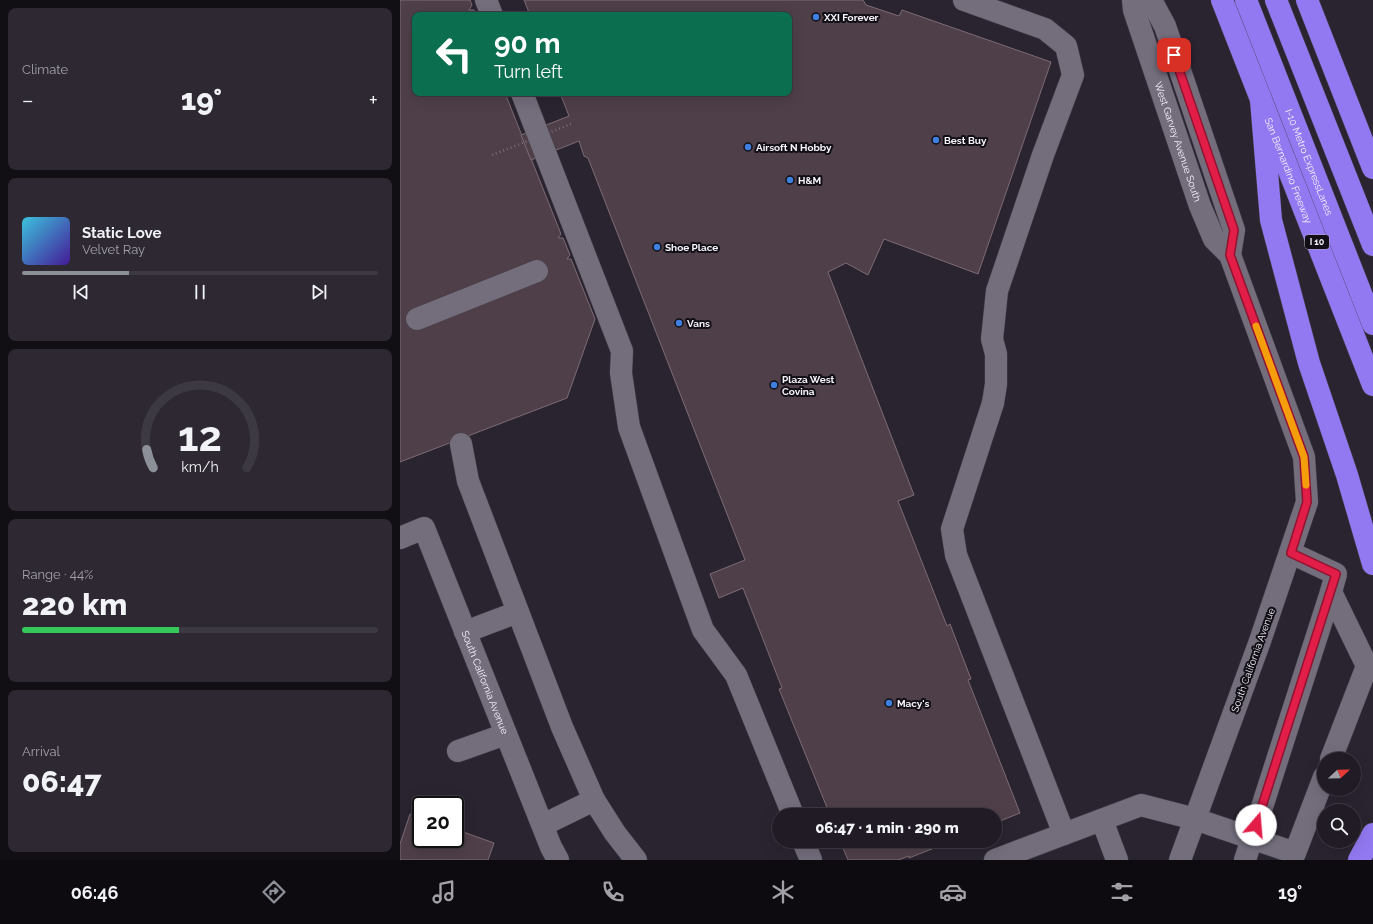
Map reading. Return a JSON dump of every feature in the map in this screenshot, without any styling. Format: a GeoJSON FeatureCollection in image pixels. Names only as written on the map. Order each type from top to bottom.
{"type":"FeatureCollection","features":[{"type":"Feature","properties":{"kind":"highway","name":"San Bernardino Freeway"},"geometry":{"type":"LineString","coordinates":[[1222,0],[1373,385]]}},
{"type":"Feature","properties":{"kind":"highway","name":"I-10 Metro ExpressLanes"},"geometry":{"type":"LineString","coordinates":[[1246,0],[1373,324]]}},
{"type":"Feature","properties":{"kind":"highway"},"geometry":{"type":"LineString","coordinates":[[1276,0],[1373,245]]}},
{"type":"Feature","properties":{"kind":"highway"},"geometry":{"type":"LineString","coordinates":[[1307,0],[1373,168]]}},
{"type":"Feature","properties":{"kind":"highway"},"geometry":{"type":"LineString","coordinates":[[1261,100],[1271,220],[1310,363],[1347,475],[1373,564]]}},
{"type":"Feature","properties":{"kind":"highway"},"geometry":{"type":"LineString","coordinates":[[1359,860],[1373,834]]}},
{"type":"Feature","properties":{"kind":"street"},"geometry":{"type":"LineString","coordinates":[[486,0],[491,12]]}},
{"type":"Feature","properties":{"kind":"street"},"geometry":{"type":"LineString","coordinates":[[964,0],[1045,29],[1066,46],[1073,74],[1043,156],[997,291],[992,339],[996,354],[996,384],[993,403],[952,529],[956,555],[1064,834]]}},
{"type":"Feature","properties":{"kind":"street","name":"West Garvey Avenue South"},"geometry":{"type":"LineString","coordinates":[[1133,0],[1134,10],[1200,206],[1214,238],[1230,255],[1304,457]]}},
{"type":"Feature","properties":{"kind":"street","name":"West Garvey Avenue South"},"geometry":{"type":"LineString","coordinates":[[1151,0],[1165,26],[1234,230],[1230,255]]}},
{"type":"Feature","properties":{"kind":"street"},"geometry":{"type":"LineString","coordinates":[[523,96],[622,352],[621,373],[629,427],[703,630],[736,675],[790,808]]}},
{"type":"Feature","properties":{"kind":"street"},"geometry":{"type":"LineString","coordinates":[[417,319],[537,271]]}},
{"type":"Feature","properties":{"kind":"street"},"geometry":{"type":"LineString","coordinates":[[461,444],[468,481],[562,727],[594,800],[615,833],[636,860]]}},
{"type":"Feature","properties":{"kind":"street","name":"South California Avenue"},"geometry":{"type":"LineString","coordinates":[[1180,860],[1291,553],[1307,502],[1304,457]]}},
{"type":"Feature","properties":{"kind":"street","name":"South California Avenue"},"geometry":{"type":"LineString","coordinates":[[400,538],[424,528],[558,860]]}},
{"type":"Feature","properties":{"kind":"street"},"geometry":{"type":"LineString","coordinates":[[1245,860],[1336,574],[1291,553]]}},
{"type":"Feature","properties":{"kind":"street"},"geometry":{"type":"LineString","coordinates":[[1331,592],[1367,666],[1334,752]]}},
{"type":"Feature","properties":{"kind":"street"},"geometry":{"type":"LineString","coordinates":[[465,632],[518,612]]}},
{"type":"Feature","properties":{"kind":"street"},"geometry":{"type":"LineString","coordinates":[[458,751],[506,734]]}},
{"type":"Feature","properties":{"kind":"street"},"geometry":{"type":"LineString","coordinates":[[996,860],[1141,805],[1195,819],[1252,840],[1294,853],[1317,795]]}},
{"type":"Feature","properties":{"kind":"street"},"geometry":{"type":"LineString","coordinates":[[543,826],[594,800]]}},
{"type":"Feature","properties":{"kind":"street"},"geometry":{"type":"LineString","coordinates":[[1102,820],[1116,860]]}},
{"type":"Feature","properties":{"kind":"street"},"geometry":{"type":"LineString","coordinates":[[806,848],[811,860]]}},
{"type":"Feature","properties":{"kind":"path"},"geometry":{"type":"LineString","coordinates":[[492,155],[571,124]]}},
{"type":"Feature","properties":{"kind":"building"},"geometry":{"type":"Polygon","coordinates":[[[400,0],[470,0],[472,5],[469,10],[474,10],[475,12],[412,12],[412,96],[506,96],[561,234],[558,238],[563,238],[570,255],[567,259],[571,259],[595,319],[567,398],[400,462],[400,0]]]}},
{"type":"Feature","properties":{"kind":"building","name":"Plaza West Covina"},"geometry":{"type":"Polygon","coordinates":[[[524,0],[863,0],[866,5],[899,16],[902,10],[1051,62],[978,274],[884,239],[868,275],[846,263],[828,272],[914,495],[898,501],[947,626],[950,624],[971,679],[968,680],[1020,813],[1002,820],[1002,808],[827,808],[779,689],[782,688],[743,588],[719,598],[710,574],[745,560],[588,158],[584,156],[579,141],[531,160],[521,135],[569,116],[561,96],[792,96],[792,12],[529,12],[524,0]]]}},
{"type":"Feature","properties":{"kind":"building"},"geometry":{"type":"Polygon","coordinates":[[[410,814],[412,815],[412,848],[464,848],[464,832],[494,843],[488,860],[400,860],[400,844],[410,814]]]}},
{"type":"Feature","properties":{"kind":"building"},"geometry":{"type":"Polygon","coordinates":[[[843,848],[934,848],[909,858],[909,856],[898,860],[848,860],[843,848]]]}},
{"type":"Feature","properties":{"kind":"slow traffic"},"geometry":{"type":"LineString","coordinates":[[1256,326],[1304,457],[1306,485]]}},
{"type":"Feature","properties":{"kind":"place","name":"XXI Forever"},"geometry":{"type":"Point","coordinates":[816,17]}},
{"type":"Feature","properties":{"kind":"place","name":"Best Buy"},"geometry":{"type":"Point","coordinates":[936,140]}},
{"type":"Feature","properties":{"kind":"place","name":"Airsoft N Hobby"},"geometry":{"type":"Point","coordinates":[748,147]}},
{"type":"Feature","properties":{"kind":"place","name":"H&M"},"geometry":{"type":"Point","coordinates":[790,180]}},
{"type":"Feature","properties":{"kind":"place","name":"Shoe Place"},"geometry":{"type":"Point","coordinates":[657,247]}},
{"type":"Feature","properties":{"kind":"place","name":"Vans"},"geometry":{"type":"Point","coordinates":[679,323]}},
{"type":"Feature","properties":{"kind":"place","name":"Plaza West Covina"},"geometry":{"type":"Point","coordinates":[774,385]}},
{"type":"Feature","properties":{"kind":"place","name":"Macy's"},"geometry":{"type":"Point","coordinates":[889,703]}},
{"type":"Feature","properties":{"kind":"route"},"geometry":{"type":"LineString","coordinates":[[1174,55],[1234,230],[1230,255],[1304,457],[1307,502],[1291,553],[1336,574],[1256,825]]}}]}
